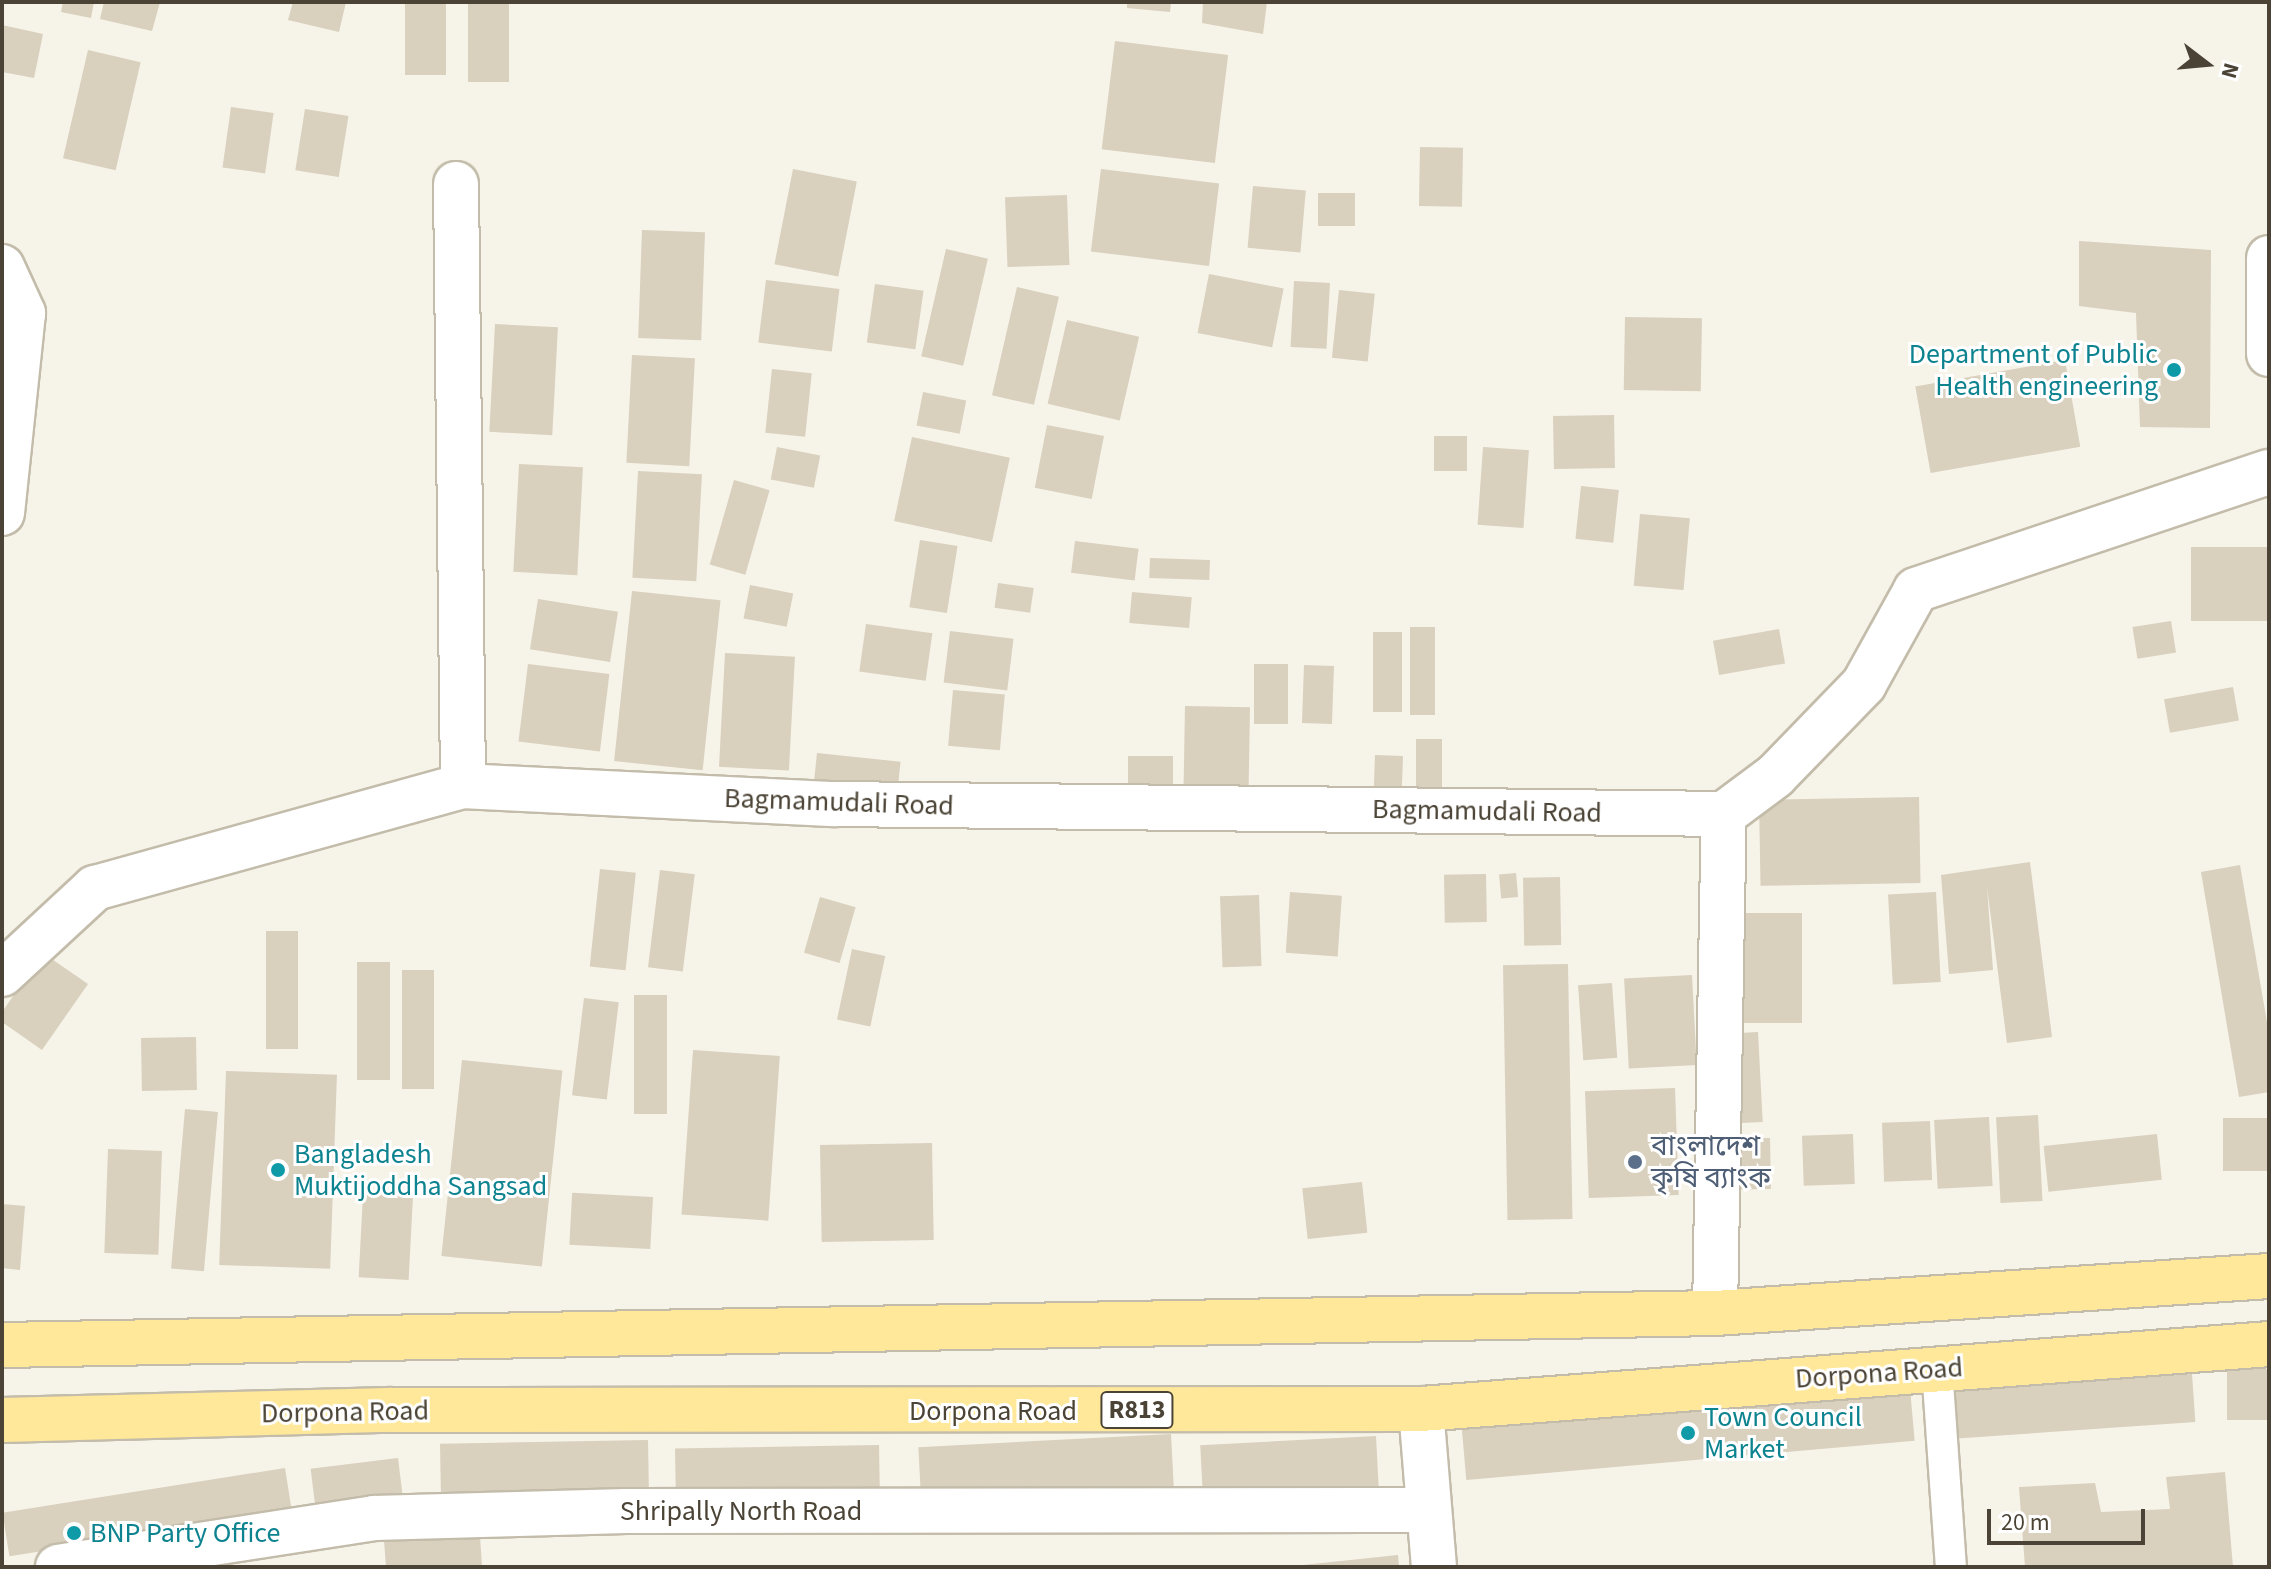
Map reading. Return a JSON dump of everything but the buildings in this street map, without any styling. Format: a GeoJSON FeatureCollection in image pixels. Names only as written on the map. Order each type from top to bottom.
{"type":"FeatureCollection","features":[{"type":"Feature","properties":{"kind":"main road"},"geometry":{"type":"LineString","coordinates":[[2,1345],[1715,1313],[2269,1276]]}},
{"type":"Feature","properties":{"kind":"main road","name":"Dorpona Road"},"geometry":{"type":"LineString","coordinates":[[2,1420],[389,1410],[1421,1409],[2269,1344]]}},
{"type":"Feature","properties":{"kind":"street"},"geometry":{"type":"LineString","coordinates":[[456,184],[463,786]]}},
{"type":"Feature","properties":{"kind":"street"},"geometry":{"type":"LineString","coordinates":[[2269,258],[2269,354]]}},
{"type":"Feature","properties":{"kind":"street"},"geometry":{"type":"LineString","coordinates":[[2,267],[23,313],[2,513]]}},
{"type":"Feature","properties":{"kind":"street"},"geometry":{"type":"LineString","coordinates":[[1715,1313],[1724,814],[1775,776],[1864,684],[1916,590],[2269,472]]}},
{"type":"Feature","properties":{"kind":"street","name":"Bagmamudali Road"},"geometry":{"type":"LineString","coordinates":[[2,974],[95,888],[463,786],[834,804],[1724,814]]}},
{"type":"Feature","properties":{"kind":"street"},"geometry":{"type":"LineString","coordinates":[[1421,1409],[1434,1567]]}},
{"type":"Feature","properties":{"kind":"street","name":"Shripally North Road"},"geometry":{"type":"LineString","coordinates":[[58,1567],[374,1518],[649,1510],[1427,1510]]}},
{"type":"Feature","properties":{"kind":"lane"},"geometry":{"type":"LineString","coordinates":[[1937,1368],[1951,1567]]}},
{"type":"Feature","properties":{"kind":"place","name":"Department of Public Health engineering"},"geometry":{"type":"Point","coordinates":[2174,370]}},
{"type":"Feature","properties":{"kind":"place","name":"বাংলাদেশ কৃষি ব্যাংক"},"geometry":{"type":"Point","coordinates":[1635,1162]}},
{"type":"Feature","properties":{"kind":"place","name":"Bangladesh Muktijoddha Sangsad"},"geometry":{"type":"Point","coordinates":[278,1170]}},
{"type":"Feature","properties":{"kind":"place","name":"Town Council Market"},"geometry":{"type":"Point","coordinates":[1688,1433]}},
{"type":"Feature","properties":{"kind":"place","name":"BNP Party Office"},"geometry":{"type":"Point","coordinates":[74,1533]}}]}
